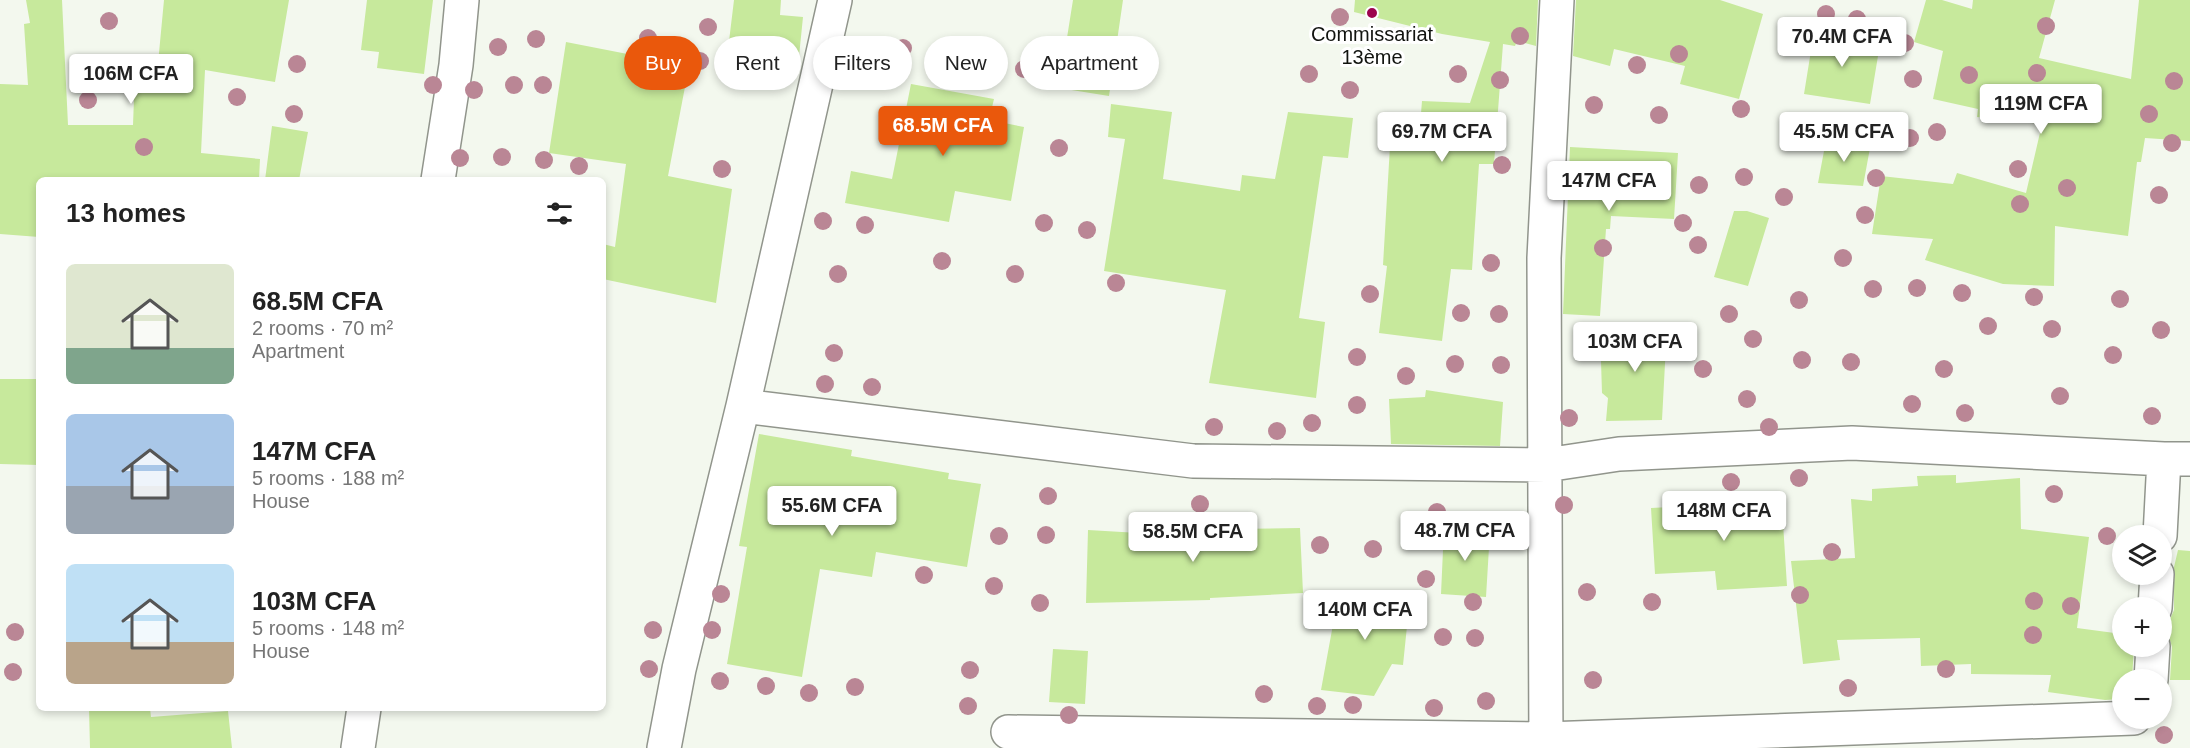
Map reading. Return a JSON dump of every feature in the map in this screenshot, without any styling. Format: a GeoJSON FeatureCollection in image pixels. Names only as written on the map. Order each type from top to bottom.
{"type":"FeatureCollection","features":[{"type":"Feature","properties":{"kind":"street"},"geometry":{"type":"LineString","coordinates":[[438,177],[456,65],[462,0]]}},
{"type":"Feature","properties":{"kind":"street"},"geometry":{"type":"LineString","coordinates":[[664,748],[679,669],[743,406],[835,0]]}},
{"type":"Feature","properties":{"kind":"street"},"geometry":{"type":"LineString","coordinates":[[1546,743],[1544,258],[1557,0]]}},
{"type":"Feature","properties":{"kind":"street"},"geometry":{"type":"LineString","coordinates":[[743,406],[1193,461],[1546,465],[1619,454],[1852,443],[2177,459],[2162,525]]}},
{"type":"Feature","properties":{"kind":"street"},"geometry":{"type":"LineString","coordinates":[[358,748],[364,711]]}},
{"type":"Feature","properties":{"kind":"street"},"geometry":{"type":"LineString","coordinates":[[1008,732],[1546,743],[2112,719]]}},
{"type":"Feature","properties":{"kind":"building"},"geometry":{"type":"Polygon","coordinates":[[[26,0],[62,0],[68,125],[133,125],[135,72],[157,74],[164,0],[289,0],[275,82],[205,70],[201,153],[260,159],[259,177],[36,177],[36,237],[0,234],[0,84],[28,85],[24,24],[30,23],[26,0]]]}},
{"type":"Feature","properties":{"kind":"building"},"geometry":{"type":"Polygon","coordinates":[[[367,0],[433,0],[424,74],[377,68],[379,52],[361,50],[367,0]]]}},
{"type":"Feature","properties":{"kind":"building"},"geometry":{"type":"Polygon","coordinates":[[[734,0],[781,0],[780,15],[803,17],[801,37],[730,36],[734,0]]]}},
{"type":"Feature","properties":{"kind":"building"},"geometry":{"type":"Polygon","coordinates":[[[1073,0],[1123,0],[1118,36],[1067,36],[1073,0]]]}},
{"type":"Feature","properties":{"kind":"building"},"geometry":{"type":"Polygon","coordinates":[[[1355,0],[1538,0],[1536,46],[1517,41],[1515,46],[1503,44],[1494,164],[1479,164],[1472,270],[1451,269],[1442,341],[1379,333],[1387,266],[1383,265],[1390,146],[1418,150],[1422,101],[1470,103],[1490,42],[1442,34],[1354,12],[1355,0]]]}},
{"type":"Feature","properties":{"kind":"building"},"geometry":{"type":"Polygon","coordinates":[[[1576,0],[1720,0],[1763,14],[1739,99],[1680,84],[1685,66],[1614,49],[1610,66],[1573,56],[1576,0]]]}},
{"type":"Feature","properties":{"kind":"building"},"geometry":{"type":"Polygon","coordinates":[[[1926,0],[1942,0],[1972,9],[1973,0],[2055,0],[2039,58],[2131,79],[2139,0],[2190,0],[2190,141],[2145,138],[2141,162],[2137,162],[2128,236],[2055,226],[2054,286],[2003,284],[1925,260],[1933,239],[1872,234],[1881,176],[1953,184],[1957,173],[2026,193],[2042,124],[1977,117],[1978,109],[1933,99],[1943,51],[1914,42],[1926,0]]]}},
{"type":"Feature","properties":{"kind":"building"},"geometry":{"type":"Polygon","coordinates":[[[1814,32],[1880,44],[1870,104],[1804,94],[1814,32]]]}},
{"type":"Feature","properties":{"kind":"building"},"geometry":{"type":"Polygon","coordinates":[[[566,42],[624,53],[624,90],[684,90],[668,176],[732,189],[716,303],[606,280],[606,245],[615,247],[626,164],[549,153],[566,42]]]}},
{"type":"Feature","properties":{"kind":"building"},"geometry":{"type":"Polygon","coordinates":[[[912,84],[924,86],[924,90],[944,90],[994,99],[989,120],[1024,127],[1011,201],[955,191],[949,222],[845,203],[851,171],[892,179],[912,84]]]}},
{"type":"Feature","properties":{"kind":"building"},"geometry":{"type":"Polygon","coordinates":[[[1072,90],[1110,90],[1109,96],[1072,90]]]}},
{"type":"Feature","properties":{"kind":"building"},"geometry":{"type":"Polygon","coordinates":[[[1111,104],[1172,112],[1163,179],[1240,191],[1242,175],[1275,179],[1288,112],[1353,118],[1348,158],[1323,156],[1299,318],[1325,322],[1316,398],[1209,383],[1226,290],[1104,271],[1125,139],[1108,137],[1111,104]]]}},
{"type":"Feature","properties":{"kind":"building"},"geometry":{"type":"Polygon","coordinates":[[[272,126],[308,132],[300,177],[265,177],[272,126]]]}},
{"type":"Feature","properties":{"kind":"building"},"geometry":{"type":"Polygon","coordinates":[[[1827,135],[1870,148],[1863,186],[1818,183],[1827,135]]]}},
{"type":"Feature","properties":{"kind":"building"},"geometry":{"type":"Polygon","coordinates":[[[1570,147],[1678,153],[1674,219],[1611,216],[1610,229],[1606,229],[1600,316],[1563,314],[1570,147]]]}},
{"type":"Feature","properties":{"kind":"building"},"geometry":{"type":"Polygon","coordinates":[[[1734,211],[1747,211],[1769,218],[1748,286],[1714,277],[1734,211]]]}},
{"type":"Feature","properties":{"kind":"building"},"geometry":{"type":"Polygon","coordinates":[[[1667,326],[1662,420],[1606,421],[1608,398],[1602,393],[1601,361],[1607,352],[1606,328],[1667,326]]]}},
{"type":"Feature","properties":{"kind":"building"},"geometry":{"type":"Polygon","coordinates":[[[0,379],[36,379],[36,465],[0,464],[0,379]]]}},
{"type":"Feature","properties":{"kind":"building"},"geometry":{"type":"Polygon","coordinates":[[[1426,390],[1503,402],[1500,446],[1391,444],[1389,399],[1425,397],[1426,390]]]}},
{"type":"Feature","properties":{"kind":"building"},"geometry":{"type":"Polygon","coordinates":[[[759,434],[852,450],[851,456],[949,473],[948,479],[981,484],[967,567],[876,552],[872,577],[820,569],[802,677],[727,664],[747,547],[739,546],[759,434]]]}},
{"type":"Feature","properties":{"kind":"building"},"geometry":{"type":"Polygon","coordinates":[[[1956,475],[1956,483],[2020,478],[2021,529],[2089,537],[2077,628],[2112,633],[2112,657],[2133,657],[2133,669],[2112,669],[2112,700],[2048,692],[2051,675],[1971,674],[1971,664],[1921,666],[1920,638],[1837,640],[1840,660],[1803,664],[1791,561],[1855,558],[1851,499],[1872,501],[1872,489],[1918,486],[1917,476],[1956,475]]]}},
{"type":"Feature","properties":{"kind":"building"},"geometry":{"type":"Polygon","coordinates":[[[1781,491],[1787,586],[1717,590],[1715,571],[1655,574],[1651,508],[1748,503],[1747,494],[1781,491]]]}},
{"type":"Feature","properties":{"kind":"building"},"geometry":{"type":"Polygon","coordinates":[[[1156,521],[1227,523],[1227,529],[1300,528],[1303,593],[1210,598],[1210,600],[1086,603],[1088,530],[1156,534],[1156,521]]]}},
{"type":"Feature","properties":{"kind":"building"},"geometry":{"type":"Polygon","coordinates":[[[1444,528],[1490,531],[1486,597],[1441,594],[1444,528]]]}},
{"type":"Feature","properties":{"kind":"building"},"geometry":{"type":"Polygon","coordinates":[[[2178,550],[2190,551],[2190,680],[2172,680],[2174,567],[2178,550]]]}},
{"type":"Feature","properties":{"kind":"building"},"geometry":{"type":"Polygon","coordinates":[[[1336,590],[1410,597],[1403,665],[1392,664],[1374,696],[1321,690],[1332,630],[1336,590]]]}},
{"type":"Feature","properties":{"kind":"building"},"geometry":{"type":"Polygon","coordinates":[[[1053,649],[1088,651],[1085,704],[1049,702],[1053,649]]]}},
{"type":"Feature","properties":{"kind":"building"},"geometry":{"type":"Polygon","coordinates":[[[89,711],[150,711],[151,717],[228,711],[232,748],[90,748],[89,711]]]}},
{"type":"Feature","properties":{"kind":"place","name":"Commissariat 13ème"},"geometry":{"type":"Point","coordinates":[1372,13]}}]}
